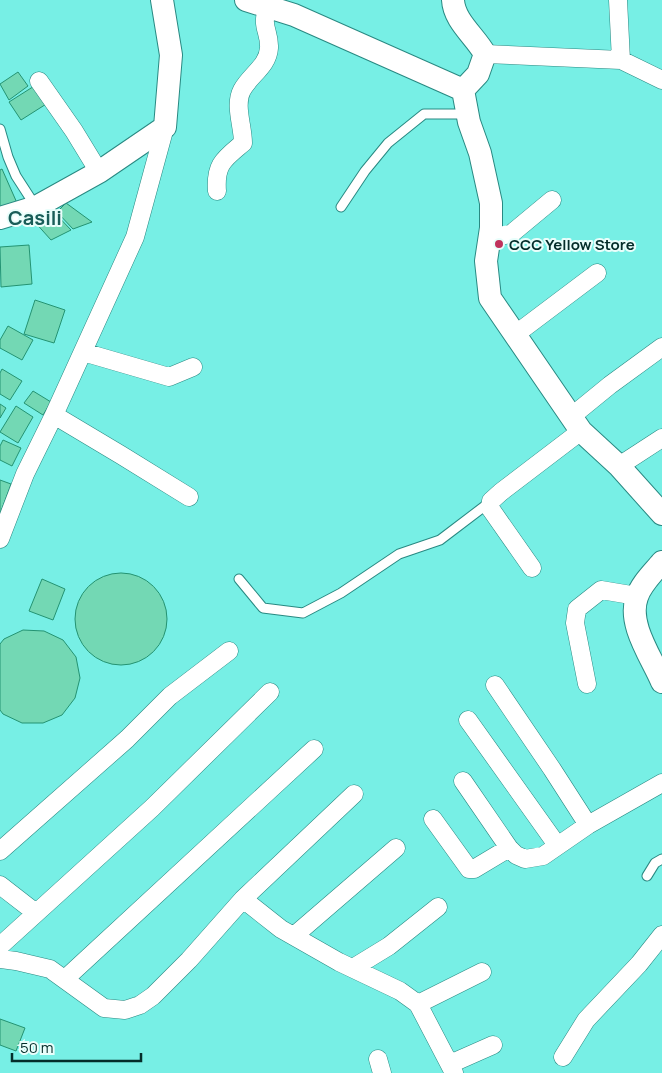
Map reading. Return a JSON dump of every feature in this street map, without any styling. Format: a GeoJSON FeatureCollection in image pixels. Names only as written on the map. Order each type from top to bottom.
{"type":"FeatureCollection","features":[{"type":"Feature","properties":{"kind":"street"},"geometry":{"type":"LineString","coordinates":[[0,539],[25,474],[54,415],[134,237],[165,127],[171,55],[162,0]]}},
{"type":"Feature","properties":{"kind":"street"},"geometry":{"type":"LineString","coordinates":[[246,0],[279,6],[294,15],[463,90]]}},
{"type":"Feature","properties":{"kind":"street"},"geometry":{"type":"LineString","coordinates":[[453,0],[454,10],[479,42],[485,54],[478,74],[463,90]]}},
{"type":"Feature","properties":{"kind":"street"},"geometry":{"type":"LineString","coordinates":[[618,0],[622,60]]}},
{"type":"Feature","properties":{"kind":"street"},"geometry":{"type":"LineString","coordinates":[[217,191],[216,176],[220,164],[243,143],[243,128],[239,108],[242,90],[264,63],[269,49],[264,24],[279,6]]}},
{"type":"Feature","properties":{"kind":"street"},"geometry":{"type":"LineString","coordinates":[[485,54],[622,60],[662,80]]}},
{"type":"Feature","properties":{"kind":"street"},"geometry":{"type":"LineString","coordinates":[[39,81],[74,130],[99,172]]}},
{"type":"Feature","properties":{"kind":"street"},"geometry":{"type":"LineString","coordinates":[[463,90],[480,153],[490,203],[490,234],[486,261],[490,298],[577,424],[619,466],[662,514]]}},
{"type":"Feature","properties":{"kind":"street"},"geometry":{"type":"LineString","coordinates":[[0,218],[36,207],[99,172],[165,127]]}},
{"type":"Feature","properties":{"kind":"street"},"geometry":{"type":"LineString","coordinates":[[490,234],[499,236],[511,234],[552,200]]}},
{"type":"Feature","properties":{"kind":"street"},"geometry":{"type":"LineString","coordinates":[[516,334],[597,273]]}},
{"type":"Feature","properties":{"kind":"street"},"geometry":{"type":"LineString","coordinates":[[532,568],[490,508],[491,501],[577,424],[610,385],[662,348]]}},
{"type":"Feature","properties":{"kind":"street"},"geometry":{"type":"LineString","coordinates":[[82,352],[169,377],[193,367]]}},
{"type":"Feature","properties":{"kind":"street"},"geometry":{"type":"LineString","coordinates":[[54,415],[189,497]]}},
{"type":"Feature","properties":{"kind":"street"},"geometry":{"type":"LineString","coordinates":[[619,466],[662,438]]}},
{"type":"Feature","properties":{"kind":"street"},"geometry":{"type":"LineString","coordinates":[[662,562],[637,596],[633,612],[637,627],[662,682]]}},
{"type":"Feature","properties":{"kind":"street"},"geometry":{"type":"LineString","coordinates":[[587,684],[575,623],[576,609],[601,590],[637,596]]}},
{"type":"Feature","properties":{"kind":"street"},"geometry":{"type":"LineString","coordinates":[[0,851],[127,739],[170,696],[229,651]]}},
{"type":"Feature","properties":{"kind":"street"},"geometry":{"type":"LineString","coordinates":[[494,685],[588,825]]}},
{"type":"Feature","properties":{"kind":"street"},"geometry":{"type":"LineString","coordinates":[[0,946],[152,808],[270,692]]}},
{"type":"Feature","properties":{"kind":"street"},"geometry":{"type":"LineString","coordinates":[[468,720],[557,845]]}},
{"type":"Feature","properties":{"kind":"street"},"geometry":{"type":"LineString","coordinates":[[65,979],[314,749]]}},
{"type":"Feature","properties":{"kind":"street"},"geometry":{"type":"LineString","coordinates":[[463,781],[509,848],[525,860],[543,856],[588,825],[662,783]]}},
{"type":"Feature","properties":{"kind":"street"},"geometry":{"type":"LineString","coordinates":[[0,959],[50,969],[104,1008],[125,1010],[140,1005],[153,996],[243,900],[354,794]]}},
{"type":"Feature","properties":{"kind":"street"},"geometry":{"type":"LineString","coordinates":[[433,819],[469,869],[474,869],[509,848]]}},
{"type":"Feature","properties":{"kind":"street"},"geometry":{"type":"LineString","coordinates":[[295,935],[396,848]]}},
{"type":"Feature","properties":{"kind":"street"},"geometry":{"type":"LineString","coordinates":[[0,885],[36,913]]}},
{"type":"Feature","properties":{"kind":"street"},"geometry":{"type":"LineString","coordinates":[[243,900],[281,928],[339,962],[400,991],[418,1004],[452,1068],[493,1045]]}},
{"type":"Feature","properties":{"kind":"street"},"geometry":{"type":"LineString","coordinates":[[353,968],[389,946],[438,907]]}},
{"type":"Feature","properties":{"kind":"street"},"geometry":{"type":"LineString","coordinates":[[563,1057],[586,1020],[634,970],[662,936]]}},
{"type":"Feature","properties":{"kind":"street"},"geometry":{"type":"LineString","coordinates":[[418,1004],[482,972]]}},
{"type":"Feature","properties":{"kind":"lane"},"geometry":{"type":"LineString","coordinates":[[340,207],[365,171],[388,143],[424,114],[468,114]]}},
{"type":"Feature","properties":{"kind":"lane"},"geometry":{"type":"LineString","coordinates":[[0,129],[16,176],[36,207]]}},
{"type":"Feature","properties":{"kind":"lane"},"geometry":{"type":"LineString","coordinates":[[239,579],[263,608],[303,613],[341,593],[399,554],[440,540],[491,501]]}},
{"type":"Feature","properties":{"kind":"lane"},"geometry":{"type":"LineString","coordinates":[[647,876],[655,863],[662,859]]}},
{"type":"Feature","properties":{"kind":"building"},"geometry":{"type":"Polygon","coordinates":[[[18,72],[28,86],[9,100],[0,84],[18,72]]]}},
{"type":"Feature","properties":{"kind":"building"},"geometry":{"type":"Polygon","coordinates":[[[39,83],[51,101],[21,120],[9,102],[39,83]]]}},
{"type":"Feature","properties":{"kind":"building"},"geometry":{"type":"Polygon","coordinates":[[[2,169],[17,203],[0,211],[0,170],[2,169]]]}},
{"type":"Feature","properties":{"kind":"building"},"geometry":{"type":"Polygon","coordinates":[[[66,203],[92,222],[73,229],[57,212],[66,203]]]}},
{"type":"Feature","properties":{"kind":"building"},"geometry":{"type":"Polygon","coordinates":[[[52,210],[71,230],[51,240],[33,220],[52,210]]]}},
{"type":"Feature","properties":{"kind":"building"},"geometry":{"type":"Polygon","coordinates":[[[29,245],[32,284],[1,287],[0,247],[29,245]]]}},
{"type":"Feature","properties":{"kind":"building"},"geometry":{"type":"Polygon","coordinates":[[[35,300],[65,310],[54,343],[24,334],[35,300]]]}},
{"type":"Feature","properties":{"kind":"building"},"geometry":{"type":"Polygon","coordinates":[[[8,326],[33,340],[22,360],[0,348],[0,340],[8,326]]]}},
{"type":"Feature","properties":{"kind":"building"},"geometry":{"type":"Polygon","coordinates":[[[2,369],[22,381],[10,400],[0,394],[0,373],[2,369]]]}},
{"type":"Feature","properties":{"kind":"building"},"geometry":{"type":"Polygon","coordinates":[[[33,391],[51,402],[43,415],[24,403],[33,391]]]}},
{"type":"Feature","properties":{"kind":"building"},"geometry":{"type":"Polygon","coordinates":[[[0,404],[6,408],[0,418],[0,404]]]}},
{"type":"Feature","properties":{"kind":"building"},"geometry":{"type":"Polygon","coordinates":[[[16,406],[33,417],[18,443],[0,432],[16,406]]]}},
{"type":"Feature","properties":{"kind":"building"},"geometry":{"type":"Polygon","coordinates":[[[3,440],[21,448],[12,466],[0,460],[0,446],[3,440]]]}},
{"type":"Feature","properties":{"kind":"building"},"geometry":{"type":"Polygon","coordinates":[[[0,480],[11,484],[0,514],[0,480]]]}},
{"type":"Feature","properties":{"kind":"building"},"geometry":{"type":"Polygon","coordinates":[[[112,573],[130,573],[147,580],[160,593],[167,610],[167,628],[160,645],[147,658],[130,665],[112,665],[95,658],[82,645],[75,628],[75,610],[82,593],[95,580],[112,573]]]}},
{"type":"Feature","properties":{"kind":"building"},"geometry":{"type":"Polygon","coordinates":[[[42,579],[65,589],[53,620],[29,611],[42,579]]]}},
{"type":"Feature","properties":{"kind":"building"},"geometry":{"type":"Polygon","coordinates":[[[23,630],[44,631],[63,640],[76,657],[80,678],[75,698],[62,715],[43,723],[22,723],[3,714],[0,710],[0,644],[4,639],[23,630]]]}},
{"type":"Feature","properties":{"kind":"building"},"geometry":{"type":"Polygon","coordinates":[[[0,1019],[25,1028],[16,1051],[0,1045],[0,1019]]]}},
{"type":"Feature","properties":{"kind":"place","name":"CCC Yellow Store"},"geometry":{"type":"Point","coordinates":[499,244]}},
{"type":"Feature","properties":{"kind":"district","name":"Casili"},"geometry":{"type":"Point","coordinates":[35,217]}}]}
